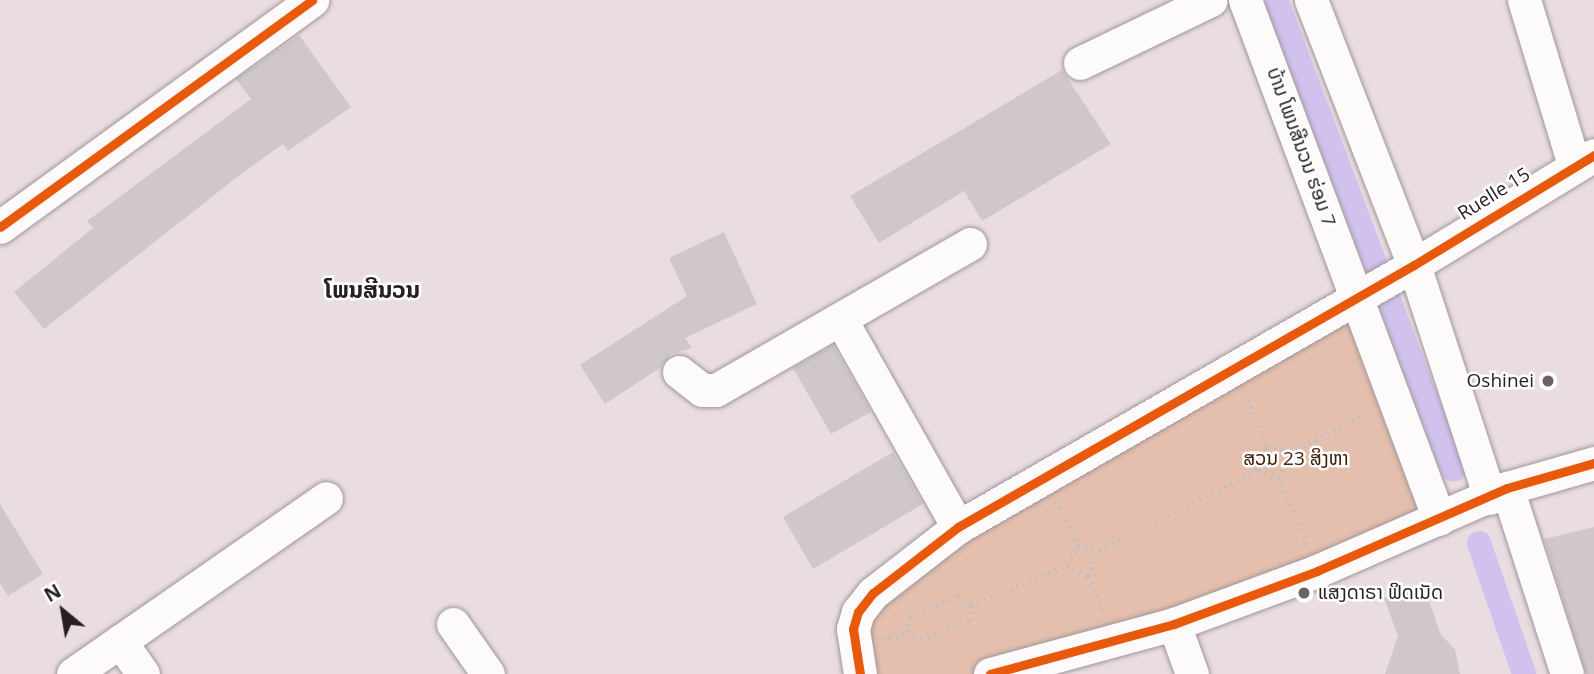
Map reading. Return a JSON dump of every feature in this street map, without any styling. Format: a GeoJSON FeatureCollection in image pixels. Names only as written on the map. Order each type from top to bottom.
{"type":"FeatureCollection","features":[{"type":"Feature","properties":{"kind":"street"},"geometry":{"type":"LineString","coordinates":[[0,227],[312,0]]}},
{"type":"Feature","properties":{"kind":"street"},"geometry":{"type":"LineString","coordinates":[[1080,63],[1211,0]]}},
{"type":"Feature","properties":{"kind":"street","name":"ບ້ານ ໂພນສີນວນ ຮ່ອມ 7"},"geometry":{"type":"LineString","coordinates":[[1245,0],[1394,400],[1428,524]]}},
{"type":"Feature","properties":{"kind":"street"},"geometry":{"type":"LineString","coordinates":[[1311,0],[1414,265],[1567,674]]}},
{"type":"Feature","properties":{"kind":"street"},"geometry":{"type":"LineString","coordinates":[[1524,0],[1584,160]]}},
{"type":"Feature","properties":{"kind":"street","name":"Ruelle 15"},"geometry":{"type":"LineString","coordinates":[[858,661],[858,612],[873,593],[958,527],[1355,296],[1414,265],[1584,160]]}},
{"type":"Feature","properties":{"kind":"street"},"geometry":{"type":"LineString","coordinates":[[679,372],[702,390],[716,390],[970,244]]}},
{"type":"Feature","properties":{"kind":"street"},"geometry":{"type":"LineString","coordinates":[[841,320],[958,527]]}},
{"type":"Feature","properties":{"kind":"street"},"geometry":{"type":"LineString","coordinates":[[990,674],[1174,624],[1317,571],[1498,493],[1594,463]]}},
{"type":"Feature","properties":{"kind":"street"},"geometry":{"type":"LineString","coordinates":[[73,674],[326,498]]}},
{"type":"Feature","properties":{"kind":"street"},"geometry":{"type":"LineString","coordinates":[[453,624],[488,674]]}},
{"type":"Feature","properties":{"kind":"street"},"geometry":{"type":"LineString","coordinates":[[1174,624],[1192,674]]}},
{"type":"Feature","properties":{"kind":"street"},"geometry":{"type":"LineString","coordinates":[[120,641],[143,674]]}},
{"type":"Feature","properties":{"kind":"path"},"geometry":{"type":"LineString","coordinates":[[1078,545],[1099,550],[1258,470],[1267,447],[1235,366]]}},
{"type":"Feature","properties":{"kind":"path"},"geometry":{"type":"LineString","coordinates":[[1317,571],[1279,478],[1290,453],[1394,400]]}},
{"type":"Feature","properties":{"kind":"path"},"geometry":{"type":"LineString","coordinates":[[1267,447],[1290,453]]}},
{"type":"Feature","properties":{"kind":"path"},"geometry":{"type":"LineString","coordinates":[[1258,470],[1279,478]]}},
{"type":"Feature","properties":{"kind":"path"},"geometry":{"type":"LineString","coordinates":[[1045,478],[1078,545]]}},
{"type":"Feature","properties":{"kind":"path"},"geometry":{"type":"LineString","coordinates":[[971,605],[1067,565],[1078,545]]}},
{"type":"Feature","properties":{"kind":"path"},"geometry":{"type":"LineString","coordinates":[[1088,576],[1099,550]]}},
{"type":"Feature","properties":{"kind":"path"},"geometry":{"type":"LineString","coordinates":[[1067,565],[1088,576],[1117,640]]}},
{"type":"Feature","properties":{"kind":"path"},"geometry":{"type":"LineString","coordinates":[[858,661],[907,632],[910,617],[958,595],[971,605]]}},
{"type":"Feature","properties":{"kind":"path"},"geometry":{"type":"LineString","coordinates":[[907,632],[921,640],[970,621],[971,605]]}},
{"type":"Feature","properties":{"kind":"green space","name":"ສວນ 23 ສິງຫາ"},"geometry":{"type":"Polygon","coordinates":[[[1355,296],[1439,519],[990,674],[859,674],[883,581],[1355,296]]]}},
{"type":"Feature","properties":{"kind":"building"},"geometry":{"type":"Polygon","coordinates":[[[299,35],[351,107],[288,151],[283,144],[241,174],[44,329],[14,292],[93,228],[87,221],[251,99],[236,79],[299,35]]]}},
{"type":"Feature","properties":{"kind":"building"},"geometry":{"type":"Polygon","coordinates":[[[1062,70],[1111,144],[982,221],[964,191],[879,243],[850,196],[1062,70]]]}},
{"type":"Feature","properties":{"kind":"building"},"geometry":{"type":"Polygon","coordinates":[[[724,232],[757,304],[685,338],[692,348],[671,354],[660,368],[605,404],[580,365],[687,296],[669,258],[724,232]]]}},
{"type":"Feature","properties":{"kind":"building"},"geometry":{"type":"Polygon","coordinates":[[[833,345],[871,412],[831,434],[793,368],[833,345]]]}},
{"type":"Feature","properties":{"kind":"building"},"geometry":{"type":"Polygon","coordinates":[[[893,452],[923,504],[813,569],[783,517],[893,452]]]}},
{"type":"Feature","properties":{"kind":"building"},"geometry":{"type":"Polygon","coordinates":[[[0,504],[43,574],[8,596],[0,583],[0,504]]]}},
{"type":"Feature","properties":{"kind":"building"},"geometry":{"type":"Polygon","coordinates":[[[1594,527],[1594,674],[1586,674],[1544,539],[1594,527]]]}},
{"type":"Feature","properties":{"kind":"building"},"geometry":{"type":"Polygon","coordinates":[[[1423,584],[1441,635],[1455,649],[1460,674],[1385,674],[1398,636],[1384,598],[1423,584]]]}},
{"type":"Feature","properties":{"kind":"waterway"},"geometry":{"type":"LineString","coordinates":[[1276,0],[1453,470]]}},
{"type":"Feature","properties":{"kind":"waterway"},"geometry":{"type":"LineString","coordinates":[[1479,543],[1524,674]]}},
{"type":"Feature","properties":{"kind":"cycle path"},"geometry":{"type":"LineString","coordinates":[[0,227],[312,0]]}},
{"type":"Feature","properties":{"kind":"cycle path"},"geometry":{"type":"LineString","coordinates":[[860,674],[853,629],[858,612],[873,593],[958,527],[1414,265],[1594,155]]}},
{"type":"Feature","properties":{"kind":"cycle path"},"geometry":{"type":"LineString","coordinates":[[990,674],[1174,624],[1317,571],[1507,488],[1594,463]]}},
{"type":"Feature","properties":{"kind":"place","name":"Oshinei"},"geometry":{"type":"Point","coordinates":[1548,381]}},
{"type":"Feature","properties":{"kind":"place","name":"ແສງດາຣາ ຟິດເນັດ"},"geometry":{"type":"Point","coordinates":[1304,593]}},
{"type":"Feature","properties":{"kind":"district","name":"ໂພນສີນວນ"},"geometry":{"type":"Point","coordinates":[372,289]}}]}
